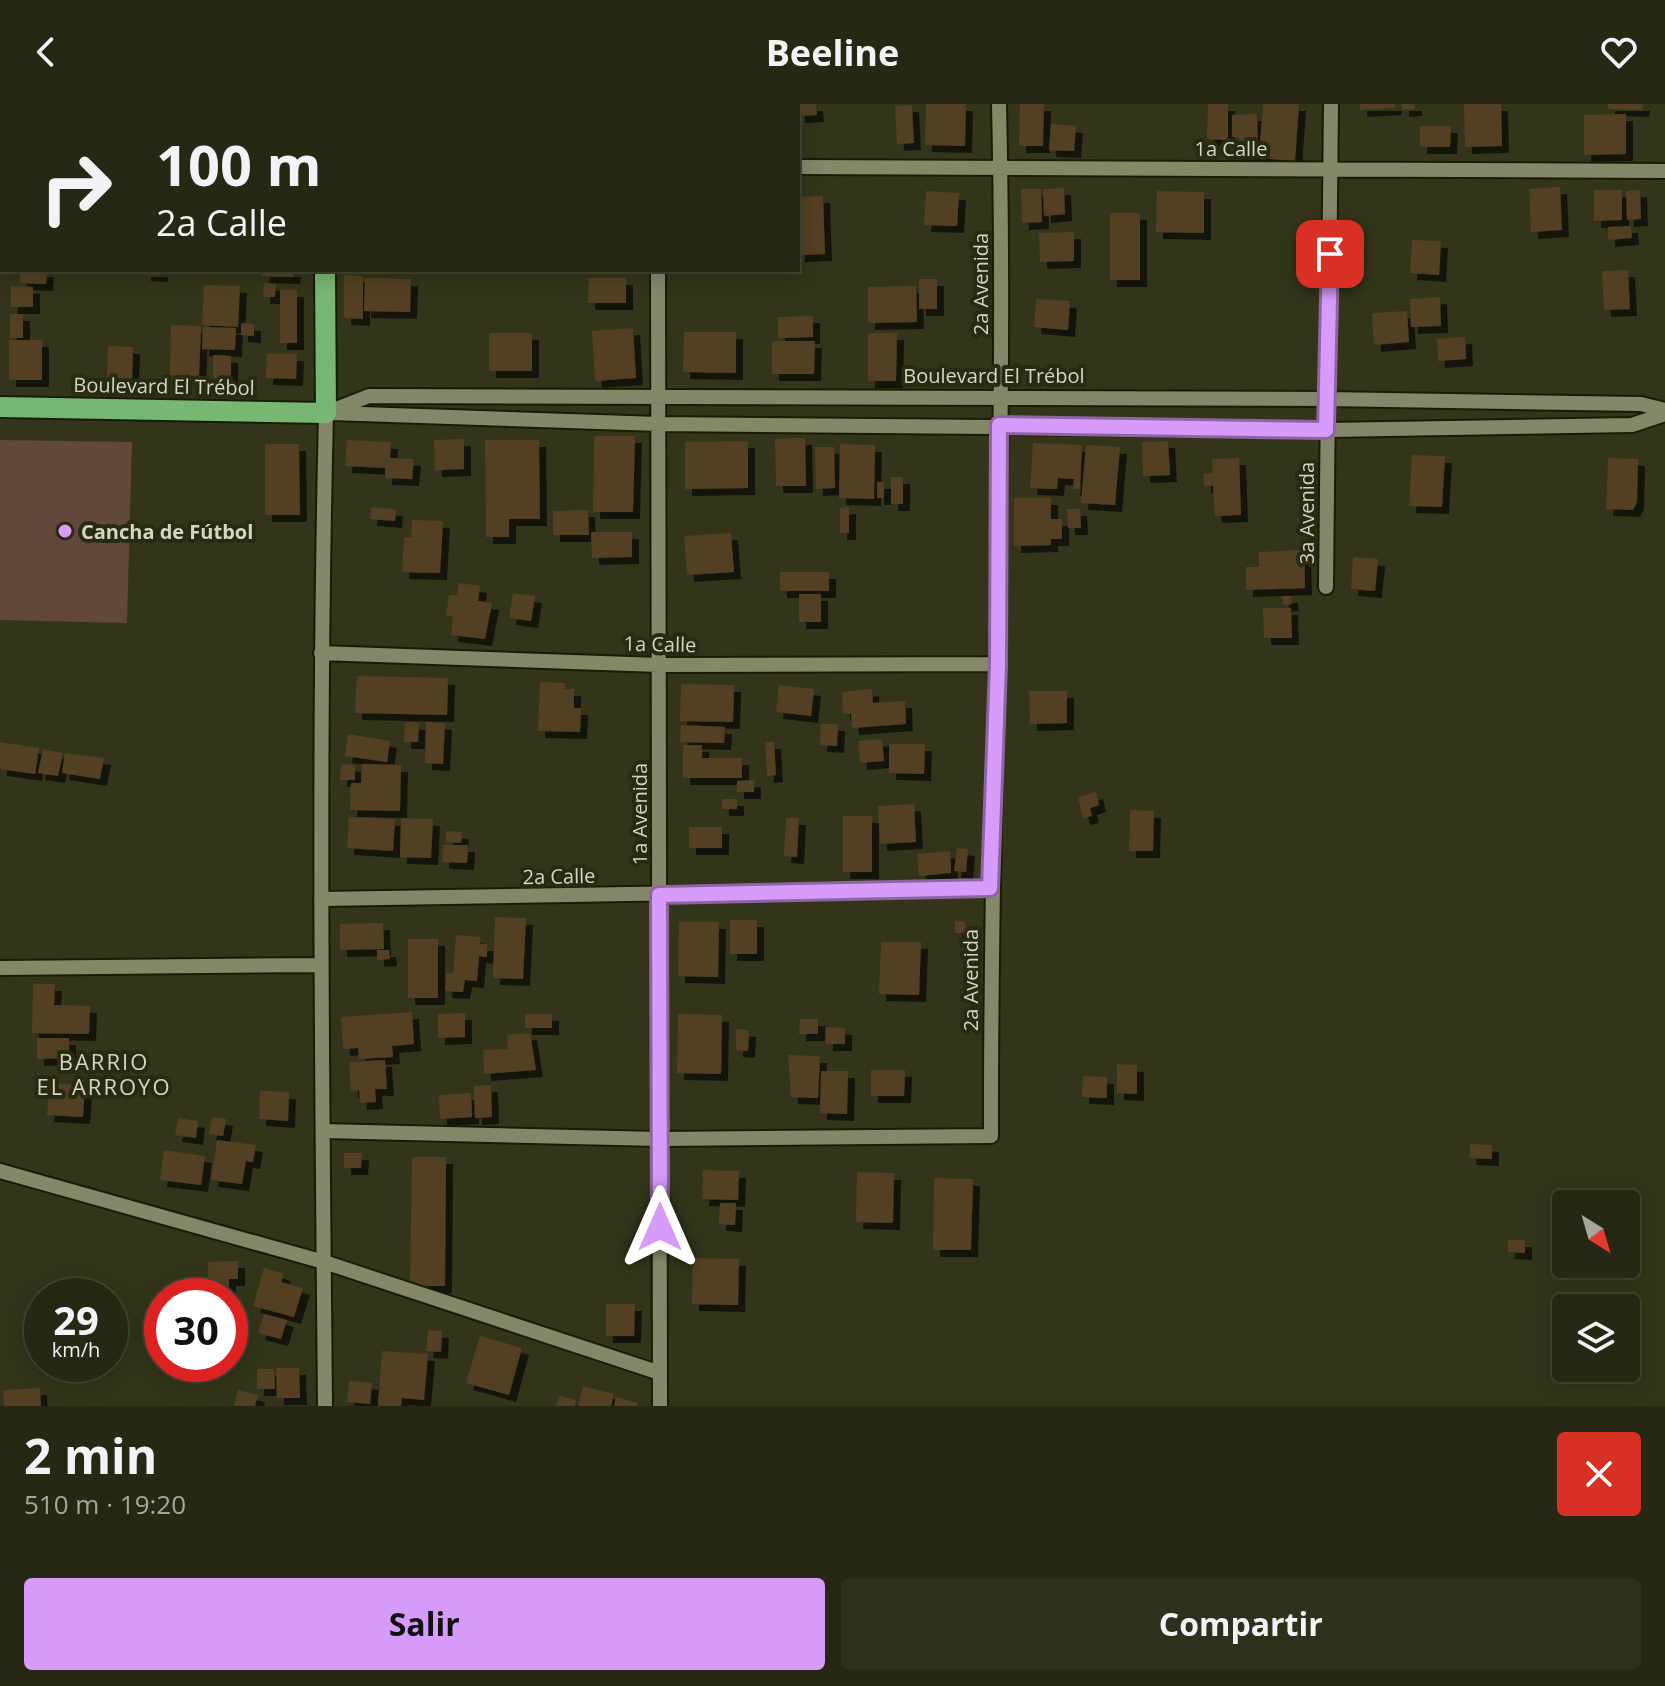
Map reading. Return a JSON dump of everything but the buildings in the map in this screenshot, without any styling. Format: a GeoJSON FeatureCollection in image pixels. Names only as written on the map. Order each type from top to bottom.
{"type":"FeatureCollection","features":[{"type":"Feature","properties":{"kind":"main road"},"geometry":{"type":"LineString","coordinates":[[325,272],[326,413]]}},
{"type":"Feature","properties":{"kind":"main road","name":"Boulevard El Trébol"},"geometry":{"type":"LineString","coordinates":[[0,407],[326,413]]}},
{"type":"Feature","properties":{"kind":"street","name":"2a Avenida"},"geometry":{"type":"LineString","coordinates":[[659,1139],[991,1136],[990,888],[998,664],[999,104]]}},
{"type":"Feature","properties":{"kind":"street","name":"3a Avenida"},"geometry":{"type":"LineString","coordinates":[[1326,587],[1331,104]]}},
{"type":"Feature","properties":{"kind":"street","name":"1a Calle"},"geometry":{"type":"LineString","coordinates":[[800,167],[1332,167],[1665,171]]}},
{"type":"Feature","properties":{"kind":"street","name":"1a Avenida"},"geometry":{"type":"LineString","coordinates":[[658,272],[660,1406]]}},
{"type":"Feature","properties":{"kind":"street","name":"Boulevard El Trébol"},"geometry":{"type":"LineString","coordinates":[[326,413],[369,396],[1326,399],[1641,404],[1665,412]]}},
{"type":"Feature","properties":{"kind":"street","name":"Boulevard El Trébol"},"geometry":{"type":"LineString","coordinates":[[326,413],[659,424],[1326,430],[1632,425],[1665,412]]}},
{"type":"Feature","properties":{"kind":"street"},"geometry":{"type":"LineString","coordinates":[[325,1406],[319,965],[326,413]]}},
{"type":"Feature","properties":{"kind":"street","name":"1a Calle"},"geometry":{"type":"LineString","coordinates":[[321,653],[659,665],[998,664]]}},
{"type":"Feature","properties":{"kind":"street","name":"2a Calle"},"geometry":{"type":"LineString","coordinates":[[321,899],[990,888]]}},
{"type":"Feature","properties":{"kind":"street"},"geometry":{"type":"LineString","coordinates":[[0,968],[319,965]]}},
{"type":"Feature","properties":{"kind":"street"},"geometry":{"type":"LineString","coordinates":[[323,1131],[659,1139]]}},
{"type":"Feature","properties":{"kind":"street"},"geometry":{"type":"LineString","coordinates":[[0,1171],[324,1262],[660,1373]]}},
{"type":"Feature","properties":{"kind":"shaded area","name":"Cancha de Fútbol"},"geometry":{"type":"Polygon","coordinates":[[[0,440],[132,442],[127,623],[0,620],[0,440]]]}},
{"type":"Feature","properties":{"kind":"place","name":"Cancha de Fútbol"},"geometry":{"type":"Point","coordinates":[65,531]}},
{"type":"Feature","properties":{"kind":"district","name":"BARRIO EL ARROYO"},"geometry":{"type":"Point","coordinates":[104,1074]}},
{"type":"Feature","properties":{"kind":"route"},"geometry":{"type":"LineString","coordinates":[[660,1227],[659,895],[990,888],[998,664],[999,425],[1326,430],[1330,254]]}}]}
